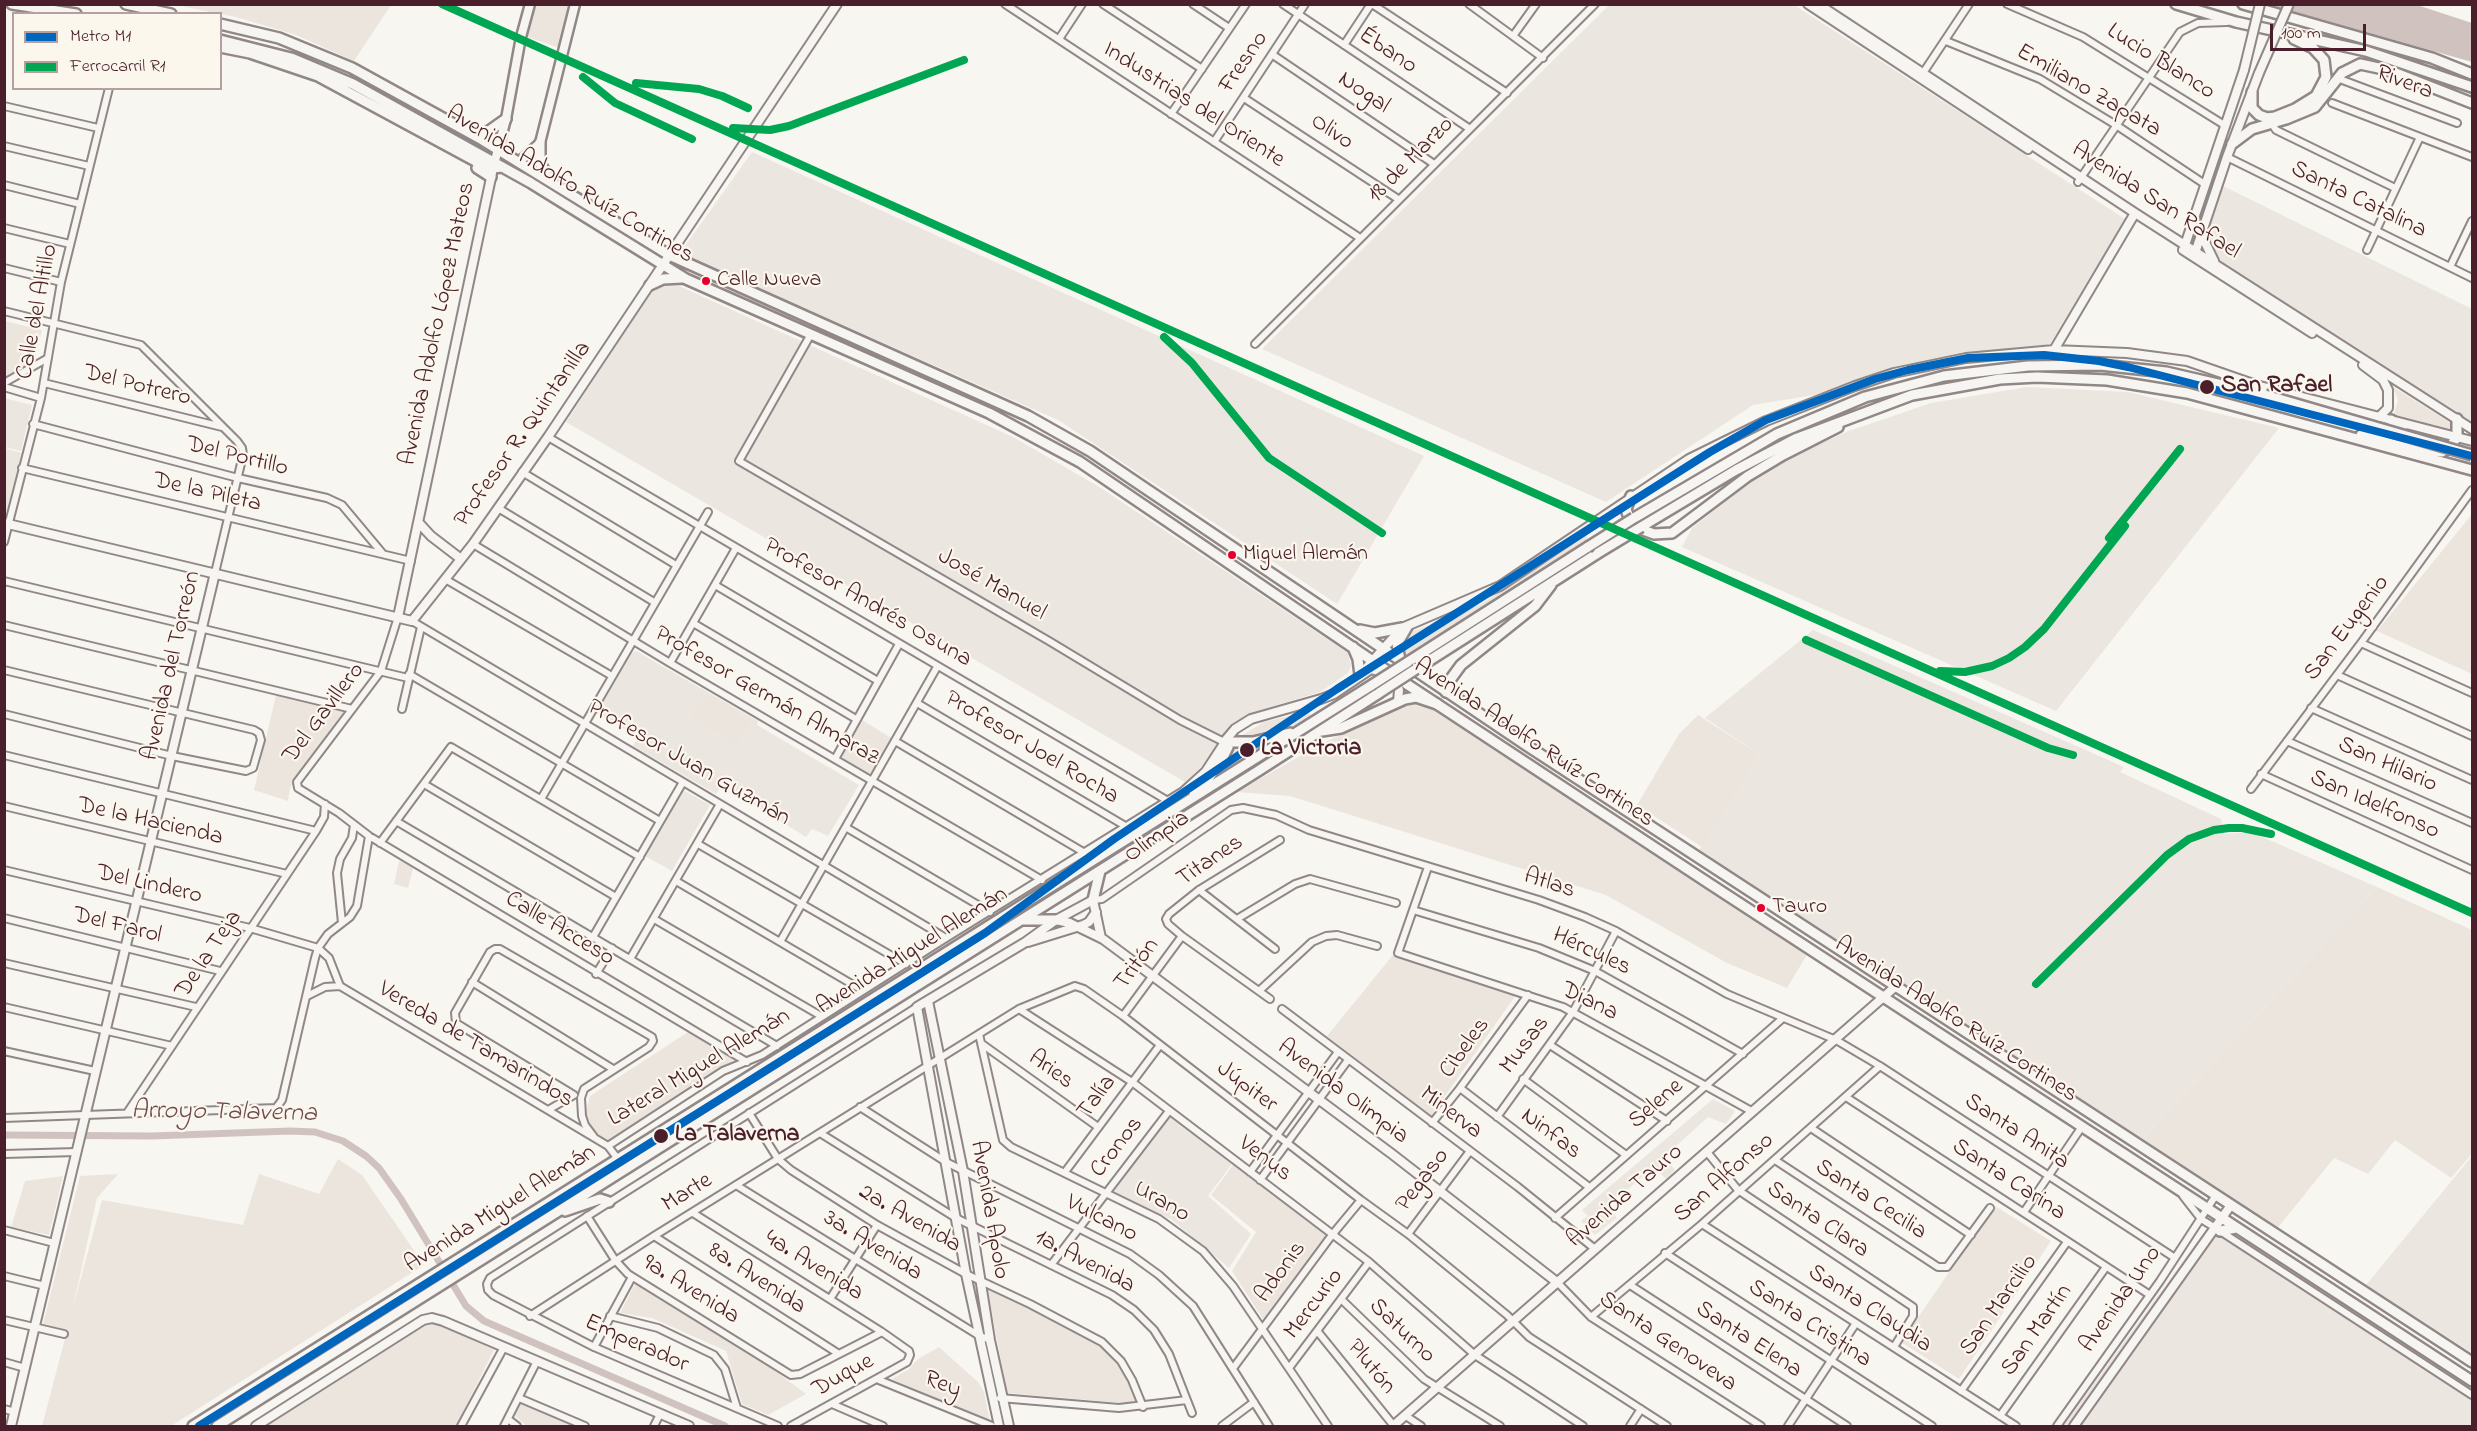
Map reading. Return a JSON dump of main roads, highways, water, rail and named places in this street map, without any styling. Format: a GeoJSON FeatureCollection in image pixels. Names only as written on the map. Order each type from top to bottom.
{"type":"FeatureCollection","features":[{"type":"Feature","properties":{"kind":"main road"},"geometry":{"type":"LineString","coordinates":[[12,4],[63,12]]}},
{"type":"Feature","properties":{"kind":"main road"},"geometry":{"type":"LineString","coordinates":[[126,4],[162,12]]}},
{"type":"Feature","properties":{"kind":"main road","name":"Avenida Adolfo López Mateos"},"geometry":{"type":"LineString","coordinates":[[495,168],[497,148],[506,119],[521,37],[530,4]]}},
{"type":"Feature","properties":{"kind":"main road"},"geometry":{"type":"LineString","coordinates":[[550,181],[540,163],[540,143],[575,4]]}},
{"type":"Feature","properties":{"kind":"main road"},"geometry":{"type":"LineString","coordinates":[[2176,4],[2236,22],[2366,51],[2472,87]]}},
{"type":"Feature","properties":{"kind":"main road"},"geometry":{"type":"LineString","coordinates":[[2243,4],[2432,58],[2472,74]]}},
{"type":"Feature","properties":{"kind":"main road","name":"Avenida Adolfo Ruíz Cortines"},"geometry":{"type":"LineString","coordinates":[[222,24],[279,38],[327,56],[497,148],[669,255],[1028,416],[1090,451],[1404,661],[1446,692],[2472,1362]]}},
{"type":"Feature","properties":{"kind":"main road"},"geometry":{"type":"LineString","coordinates":[[2232,144],[2252,129],[2312,100],[2322,88],[2326,71],[2324,60],[2318,51],[2272,30]]}},
{"type":"Feature","properties":{"kind":"main road","name":"Avenida Adolfo Ruíz Cortines"},"geometry":{"type":"LineString","coordinates":[[222,40],[291,58],[332,74],[380,98],[686,279],[989,412],[1080,462],[1437,704],[2081,1128],[2177,1188],[2470,1380]]}},
{"type":"Feature","properties":{"kind":"main road","name":"Avenida Adolfo Ruíz Cortines"},"geometry":{"type":"LineString","coordinates":[[222,47],[250,53],[318,75],[438,141],[495,168]]}},
{"type":"Feature","properties":{"kind":"main road"},"geometry":{"type":"LineString","coordinates":[[2252,92],[2251,103],[2254,111],[2274,120],[2286,119],[2315,107],[2337,78],[2352,66],[2360,64],[2372,65],[2472,103]]}},
{"type":"Feature","properties":{"kind":"main road"},"geometry":{"type":"LineString","coordinates":[[479,138],[506,119]]}},
{"type":"Feature","properties":{"kind":"main road"},"geometry":{"type":"LineString","coordinates":[[495,168],[519,162],[540,143]]}},
{"type":"Feature","properties":{"kind":"main road"},"geometry":{"type":"LineString","coordinates":[[650,285],[670,278],[686,279]]}},
{"type":"Feature","properties":{"kind":"main road","name":"Avenida Miguel Alemán"},"geometry":{"type":"LineString","coordinates":[[193,1426],[1183,805],[1303,729],[1404,661],[1634,518],[1776,434],[1865,397],[1944,376],[1979,370],[2028,366],[2100,364],[2166,372],[2213,382],[2472,455]]}},
{"type":"Feature","properties":{"kind":"main road","name":"Avenida Miguel Alemán"},"geometry":{"type":"LineString","coordinates":[[221,1425],[437,1286],[1100,871],[1598,553],[1765,454],[1795,439],[1864,411],[1912,395],[1944,388],[2000,379],[2037,377],[2107,380],[2151,386],[2292,420],[2472,470]]}},
{"type":"Feature","properties":{"kind":"main road"},"geometry":{"type":"LineString","coordinates":[[2213,382],[2256,385]]}},
{"type":"Feature","properties":{"kind":"main road"},"geometry":{"type":"LineString","coordinates":[[1631,496],[1626,509],[1635,527],[1654,534],[1672,533],[1748,476],[1864,411]]}},
{"type":"Feature","properties":{"kind":"main road"},"geometry":{"type":"LineString","coordinates":[[2292,420],[2442,452],[2450,447],[2457,438],[2457,419]]}},
{"type":"Feature","properties":{"kind":"main road"},"geometry":{"type":"LineString","coordinates":[[2391,420],[2405,433],[2402,440],[2396,443]]}},
{"type":"Feature","properties":{"kind":"main road"},"geometry":{"type":"LineString","coordinates":[[2472,450],[2470,459],[2472,465]]}},
{"type":"Feature","properties":{"kind":"main road"},"geometry":{"type":"LineString","coordinates":[[1446,692],[1450,680],[1461,665],[1535,606],[1552,584]]}},
{"type":"Feature","properties":{"kind":"main road"},"geometry":{"type":"LineString","coordinates":[[1354,629],[1375,633],[1405,627],[1397,644],[1404,661]]}},
{"type":"Feature","properties":{"kind":"main road"},"geometry":{"type":"LineString","coordinates":[[1352,645],[1356,652],[1360,675]]}},
{"type":"Feature","properties":{"kind":"main road"},"geometry":{"type":"LineString","coordinates":[[1321,731],[1341,728],[1398,702],[1416,698],[1437,704]]}},
{"type":"Feature","properties":{"kind":"main road"},"geometry":{"type":"LineString","coordinates":[[1183,805],[1220,762],[1227,749],[1224,742],[1253,742],[1303,729]]}},
{"type":"Feature","properties":{"kind":"main road"},"geometry":{"type":"LineString","coordinates":[[1098,899],[1100,871]]}},
{"type":"Feature","properties":{"kind":"main road"},"geometry":{"type":"LineString","coordinates":[[1021,920],[1056,920]]}},
{"type":"Feature","properties":{"kind":"main road"},"geometry":{"type":"LineString","coordinates":[[556,1211],[600,1199],[609,1202]]}},
{"type":"Feature","properties":{"kind":"main road"},"geometry":{"type":"LineString","coordinates":[[2217,1229],[2236,1228]]}},
{"type":"Feature","properties":{"kind":"main road"},"geometry":{"type":"LineString","coordinates":[[2462,1387],[2470,1380]]}},
{"type":"Feature","properties":{"kind":"waterway","name":"Arroyo Talaverna"},"geometry":{"type":"LineString","coordinates":[[4,1135],[152,1136],[290,1131],[315,1132],[343,1141],[366,1156],[379,1168],[401,1199],[466,1306],[484,1321],[725,1426]]}},
{"type":"Feature","properties":{"kind":"metro line","name":"M1"},"geometry":{"type":"LineString","coordinates":[[199,1426],[985,933],[1114,839],[1337,689],[1710,452],[1766,420],[1875,379],[1908,370],[1968,358],[2044,355],[2099,361],[2128,367],[2472,456]]}},
{"type":"Feature","properties":{"kind":"rail line","name":"R1"},"geometry":{"type":"LineString","coordinates":[[442,4],[2472,913]]}},
{"type":"Feature","properties":{"kind":"rail line","name":"R1"},"geometry":{"type":"LineString","coordinates":[[733,128],[770,130],[789,126],[964,60]]}},
{"type":"Feature","properties":{"kind":"rail line","name":"R1"},"geometry":{"type":"LineString","coordinates":[[583,77],[615,103],[692,139]]}},
{"type":"Feature","properties":{"kind":"rail line","name":"R1"},"geometry":{"type":"LineString","coordinates":[[636,83],[699,89],[748,108]]}},
{"type":"Feature","properties":{"kind":"rail line","name":"R1"},"geometry":{"type":"LineString","coordinates":[[1164,337],[1192,363],[1269,458],[1382,533]]}},
{"type":"Feature","properties":{"kind":"rail line","name":"R1"},"geometry":{"type":"LineString","coordinates":[[2109,538],[2180,449]]}},
{"type":"Feature","properties":{"kind":"rail line","name":"R1"},"geometry":{"type":"LineString","coordinates":[[1940,671],[1965,672],[1992,666],[2025,647],[2044,629],[2125,526]]}},
{"type":"Feature","properties":{"kind":"rail line","name":"R1"},"geometry":{"type":"LineString","coordinates":[[1806,640],[2048,748],[2073,755]]}},
{"type":"Feature","properties":{"kind":"rail line","name":"R1"},"geometry":{"type":"LineString","coordinates":[[2036,984],[2167,855],[2189,839],[2214,830],[2229,828],[2242,828],[2271,834]]}},
{"type":"Feature","properties":{"kind":"place","name":"Calle Nueva"},"geometry":{"type":"Point","coordinates":[706,281]}},
{"type":"Feature","properties":{"kind":"place","name":"San Rafael"},"geometry":{"type":"Point","coordinates":[2207,387]}},
{"type":"Feature","properties":{"kind":"place","name":"Miguel Alemán"},"geometry":{"type":"Point","coordinates":[1232,555]}},
{"type":"Feature","properties":{"kind":"place","name":"La Victoria"},"geometry":{"type":"Point","coordinates":[1247,750]}},
{"type":"Feature","properties":{"kind":"place","name":"Tauro"},"geometry":{"type":"Point","coordinates":[1761,908]}},
{"type":"Feature","properties":{"kind":"place","name":"La Talaverna"},"geometry":{"type":"Point","coordinates":[661,1136]}}]}
